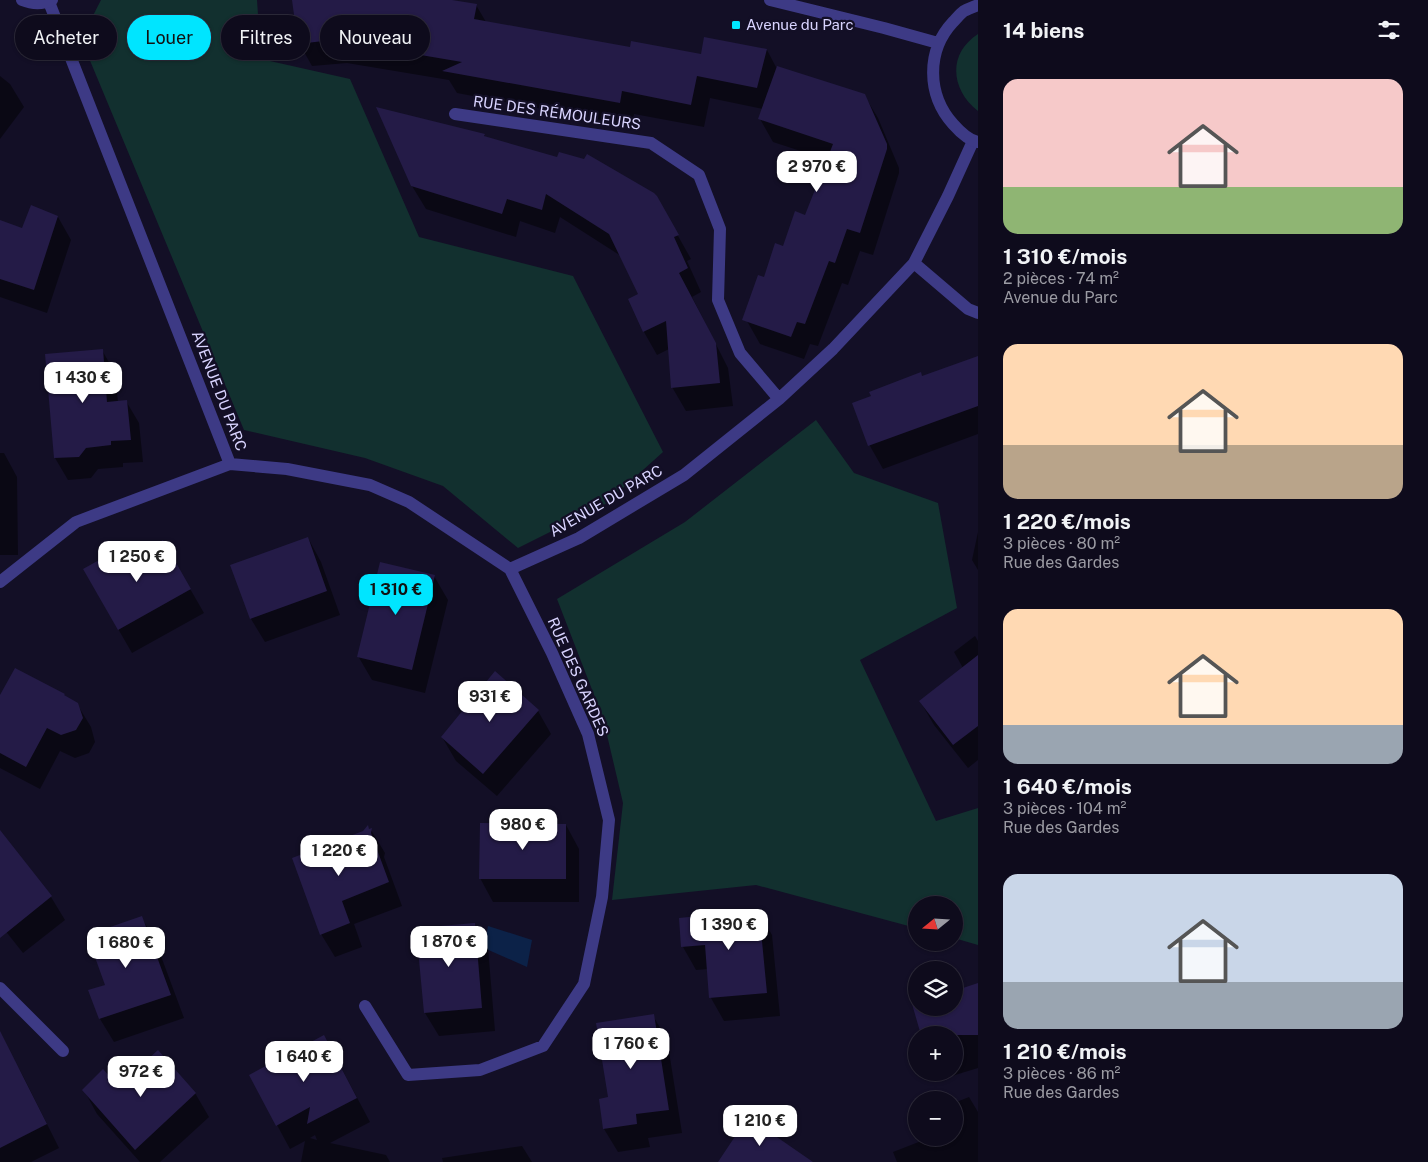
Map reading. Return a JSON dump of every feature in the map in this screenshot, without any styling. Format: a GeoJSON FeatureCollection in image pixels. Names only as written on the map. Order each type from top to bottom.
{"type":"FeatureCollection","features":[{"type":"Feature","properties":{"kind":"street"},"geometry":{"type":"LineString","coordinates":[[22,0],[31,4],[51,1]]}},
{"type":"Feature","properties":{"kind":"street"},"geometry":{"type":"LineString","coordinates":[[770,0],[938,43]]}},
{"type":"Feature","properties":{"kind":"street","name":"AVENUE DU PARC"},"geometry":{"type":"LineString","coordinates":[[51,1],[230,464],[287,469],[370,485],[409,502],[510,569],[579,538],[684,475],[779,399],[833,349],[914,262],[975,141]]}},
{"type":"Feature","properties":{"kind":"street"},"geometry":{"type":"LineString","coordinates":[[975,141],[959,131],[948,119],[936,96],[932,68],[938,43],[945,31],[963,12],[978,5]]}},
{"type":"Feature","properties":{"kind":"street","name":"RUE DES RÉMOULEURS"},"geometry":{"type":"LineString","coordinates":[[455,114],[652,143],[699,175],[720,229],[718,300],[740,353],[779,399]]}},
{"type":"Feature","properties":{"kind":"street"},"geometry":{"type":"LineString","coordinates":[[914,262],[968,309],[978,313]]}},
{"type":"Feature","properties":{"kind":"street"},"geometry":{"type":"LineString","coordinates":[[0,582],[76,522],[230,464]]}},
{"type":"Feature","properties":{"kind":"street","name":"RUE DES GARDES"},"geometry":{"type":"LineString","coordinates":[[365,1006],[408,1075],[480,1070],[543,1046],[584,984],[602,898],[609,820],[588,734],[552,653],[510,569]]}},
{"type":"Feature","properties":{"kind":"street"},"geometry":{"type":"LineString","coordinates":[[0,988],[63,1051]]}},
{"type":"Feature","properties":{"kind":"green space"},"geometry":{"type":"Polygon","coordinates":[[[101,0],[257,0],[258,15],[221,15],[221,60],[265,60],[350,79],[419,237],[573,276],[663,452],[604,505],[518,548],[443,486],[365,458],[244,430],[90,60],[117,60],[117,15],[93,15],[101,0]]]}},
{"type":"Feature","properties":{"kind":"green space"},"geometry":{"type":"Polygon","coordinates":[[[978,34],[978,111],[962,93],[956,72],[961,52],[968,42],[978,34]]]}},
{"type":"Feature","properties":{"kind":"green space"},"geometry":{"type":"Polygon","coordinates":[[[816,420],[854,473],[938,503],[957,608],[860,660],[936,821],[978,808],[978,945],[963,941],[963,896],[908,896],[908,926],[756,885],[612,900],[623,803],[603,718],[557,599],[685,522],[816,420]]]}},
{"type":"Feature","properties":{"kind":"water"},"geometry":{"type":"Polygon","coordinates":[[[488,926],[532,940],[527,967],[484,948],[488,926]]]}},
{"type":"Feature","properties":{"kind":"building"},"geometry":{"type":"Polygon","coordinates":[[[292,0],[452,0],[477,4],[474,19],[630,47],[631,41],[701,54],[704,37],[767,49],[757,88],[697,76],[691,105],[622,91],[620,103],[442,71],[462,62],[430,57],[430,15],[320,15],[320,41],[310,43],[310,15],[294,15],[292,0]]]}},
{"type":"Feature","properties":{"kind":"building"},"geometry":{"type":"Polygon","coordinates":[[[777,66],[865,94],[887,144],[860,233],[847,229],[835,263],[829,261],[805,324],[797,322],[791,337],[742,320],[758,275],[764,277],[775,243],[783,246],[795,211],[805,215],[833,144],[758,119],[777,66]]]}},
{"type":"Feature","properties":{"kind":"building"},"geometry":{"type":"Polygon","coordinates":[[[376,107],[485,134],[484,136],[557,157],[559,152],[584,159],[587,154],[654,193],[679,235],[674,237],[688,268],[679,273],[716,343],[720,383],[671,388],[666,321],[643,332],[628,299],[638,294],[609,234],[546,194],[542,210],[507,199],[502,214],[411,186],[376,107]]]}},
{"type":"Feature","properties":{"kind":"building"},"geometry":{"type":"Polygon","coordinates":[[[31,205],[58,216],[34,290],[0,279],[0,220],[22,228],[31,205]]]}},
{"type":"Feature","properties":{"kind":"building"},"geometry":{"type":"Polygon","coordinates":[[[103,349],[107,402],[127,400],[131,440],[111,441],[111,445],[86,448],[79,457],[54,458],[45,354],[103,349]]]}},
{"type":"Feature","properties":{"kind":"building"},"geometry":{"type":"Polygon","coordinates":[[[978,356],[978,406],[868,446],[852,403],[871,396],[869,392],[921,372],[922,376],[978,356]]]}},
{"type":"Feature","properties":{"kind":"building"},"geometry":{"type":"Polygon","coordinates":[[[308,537],[327,591],[250,619],[230,565],[308,537]]]}},
{"type":"Feature","properties":{"kind":"building"},"geometry":{"type":"Polygon","coordinates":[[[163,540],[191,589],[118,630],[83,569],[110,554],[117,565],[163,540]]]}},
{"type":"Feature","properties":{"kind":"building"},"geometry":{"type":"Polygon","coordinates":[[[380,562],[435,575],[412,670],[357,657],[380,562]]]}},
{"type":"Feature","properties":{"kind":"building"},"geometry":{"type":"Polygon","coordinates":[[[978,655],[978,726],[953,745],[919,701],[978,655]]]}},
{"type":"Feature","properties":{"kind":"building"},"geometry":{"type":"Polygon","coordinates":[[[15,668],[65,694],[78,703],[83,718],[76,730],[61,735],[47,728],[26,767],[0,753],[0,695],[15,668]]]}},
{"type":"Feature","properties":{"kind":"building"},"geometry":{"type":"Polygon","coordinates":[[[495,671],[539,710],[483,774],[441,737],[495,671]]]}},
{"type":"Feature","properties":{"kind":"building"},"geometry":{"type":"Polygon","coordinates":[[[480,823],[566,824],[566,879],[479,879],[480,823]]]}},
{"type":"Feature","properties":{"kind":"building"},"geometry":{"type":"Polygon","coordinates":[[[368,825],[369,829],[372,828],[371,833],[389,882],[342,901],[350,923],[320,935],[292,858],[363,831],[368,825]]]}},
{"type":"Feature","properties":{"kind":"building"},"geometry":{"type":"Polygon","coordinates":[[[0,830],[52,896],[0,938],[0,830]]]}},
{"type":"Feature","properties":{"kind":"building"},"geometry":{"type":"Polygon","coordinates":[[[759,910],[767,993],[709,998],[705,945],[681,947],[679,918],[759,910]]]}},
{"type":"Feature","properties":{"kind":"building"},"geometry":{"type":"Polygon","coordinates":[[[142,916],[171,995],[99,1019],[88,990],[105,985],[87,935],[142,916]]]}},
{"type":"Feature","properties":{"kind":"building"},"geometry":{"type":"Polygon","coordinates":[[[475,923],[482,1008],[424,1013],[416,928],[475,923]]]}},
{"type":"Feature","properties":{"kind":"building"},"geometry":{"type":"Polygon","coordinates":[[[978,983],[978,1035],[963,1035],[963,1026],[918,1026],[915,1016],[963,1016],[963,988],[978,983]]]}},
{"type":"Feature","properties":{"kind":"building"},"geometry":{"type":"Polygon","coordinates":[[[654,1014],[669,1110],[636,1114],[637,1124],[603,1129],[599,1099],[608,1097],[596,1023],[654,1014]]]}},
{"type":"Feature","properties":{"kind":"building"},"geometry":{"type":"Polygon","coordinates":[[[0,1031],[47,1124],[0,1148],[0,1031]]]}},
{"type":"Feature","properties":{"kind":"building"},"geometry":{"type":"Polygon","coordinates":[[[324,1035],[357,1098],[307,1124],[310,1107],[276,1126],[249,1075],[324,1035]]]}},
{"type":"Feature","properties":{"kind":"building"},"geometry":{"type":"Polygon","coordinates":[[[158,1050],[196,1093],[135,1150],[82,1090],[103,1069],[118,1086],[158,1050]]]}},
{"type":"Feature","properties":{"kind":"building"},"geometry":{"type":"Polygon","coordinates":[[[748,1117],[813,1162],[718,1162],[748,1117]]]}},
{"type":"Feature","properties":{"kind":"place","name":"Avenue du Parc"},"geometry":{"type":"Point","coordinates":[736,25]}}]}
